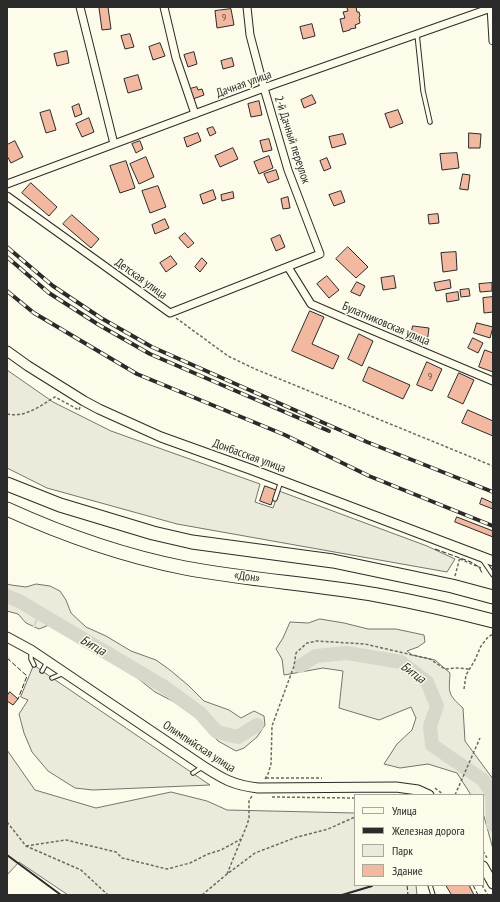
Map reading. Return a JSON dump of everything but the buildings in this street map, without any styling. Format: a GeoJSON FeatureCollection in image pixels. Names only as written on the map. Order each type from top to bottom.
{"type":"FeatureCollection","features":[{"type":"Feature","properties":{"kind":"highway"},"geometry":{"type":"LineString","coordinates":[[7,484],[60,505],[153,534],[192,542],[334,561],[452,586],[493,597]]}},
{"type":"Feature","properties":{"kind":"highway","name":"«Дон»"},"geometry":{"type":"LineString","coordinates":[[7,509],[72,536],[133,556],[185,568],[364,593],[447,609],[493,621]]}},
{"type":"Feature","properties":{"kind":"street"},"geometry":{"type":"LineString","coordinates":[[80,7],[114,144]]}},
{"type":"Feature","properties":{"kind":"street"},"geometry":{"type":"LineString","coordinates":[[164,7],[176,58],[195,114]]}},
{"type":"Feature","properties":{"kind":"street","name":"2-й Дачный переулок"},"geometry":{"type":"LineString","coordinates":[[247,7],[250,35],[288,170],[320,254]]}},
{"type":"Feature","properties":{"kind":"street"},"geometry":{"type":"LineString","coordinates":[[491,8],[493,41]]}},
{"type":"Feature","properties":{"kind":"street","name":"Дачная улица"},"geometry":{"type":"LineString","coordinates":[[7,184],[264,88],[491,8]]}},
{"type":"Feature","properties":{"kind":"street","name":"Детская улица"},"geometry":{"type":"LineString","coordinates":[[7,196],[170,313],[320,254]]}},
{"type":"Feature","properties":{"kind":"street","name":"Булатниковская улица"},"geometry":{"type":"LineString","coordinates":[[288,267],[311,304],[493,381]]}},
{"type":"Feature","properties":{"kind":"street","name":"Донбасская улица"},"geometry":{"type":"LineString","coordinates":[[7,352],[84,400],[106,412],[161,437],[493,561]]}},
{"type":"Feature","properties":{"kind":"street","name":"Олимпийская улица"},"geometry":{"type":"LineString","coordinates":[[7,637],[31,650],[65,672],[203,766],[230,782],[258,788],[396,787],[418,790],[427,794]]}},
{"type":"Feature","properties":{"kind":"street"},"geometry":{"type":"LineString","coordinates":[[484,868],[493,884]]}},
{"type":"Feature","properties":{"kind":"lane"},"geometry":{"type":"LineString","coordinates":[[417,34],[423,91],[430,122]]}},
{"type":"Feature","properties":{"kind":"lane"},"geometry":{"type":"LineString","coordinates":[[275,499],[281,481]]}},
{"type":"Feature","properties":{"kind":"lane"},"geometry":{"type":"LineString","coordinates":[[480,557],[493,575]]}},
{"type":"Feature","properties":{"kind":"lane"},"geometry":{"type":"LineString","coordinates":[[31,650],[31,659],[34,665]]}},
{"type":"Feature","properties":{"kind":"lane"},"geometry":{"type":"LineString","coordinates":[[42,671],[48,661]]}},
{"type":"Feature","properties":{"kind":"lane"},"geometry":{"type":"LineString","coordinates":[[52,678],[65,672]]}},
{"type":"Feature","properties":{"kind":"lane"},"geometry":{"type":"LineString","coordinates":[[193,773],[203,766]]}},
{"type":"Feature","properties":{"kind":"path"},"geometry":{"type":"LineString","coordinates":[[170,313],[228,356],[255,369],[493,466]]}},
{"type":"Feature","properties":{"kind":"path"},"geometry":{"type":"LineString","coordinates":[[7,414],[14,415],[30,412],[55,397],[79,410],[84,400]]}},
{"type":"Feature","properties":{"kind":"path"},"geometry":{"type":"LineString","coordinates":[[452,586],[460,556]]}},
{"type":"Feature","properties":{"kind":"path"},"geometry":{"type":"LineString","coordinates":[[460,559],[481,568]]}},
{"type":"Feature","properties":{"kind":"path"},"geometry":{"type":"LineString","coordinates":[[464,689],[466,675],[481,646],[488,637],[493,634]]}},
{"type":"Feature","properties":{"kind":"path"},"geometry":{"type":"LineString","coordinates":[[227,874],[249,818],[249,800],[268,774],[271,764],[272,726],[294,666],[296,653],[307,643],[317,641],[365,644],[430,659],[445,669],[470,669]]}},
{"type":"Feature","properties":{"kind":"path"},"geometry":{"type":"LineString","coordinates":[[455,794],[480,738]]}},
{"type":"Feature","properties":{"kind":"path"},"geometry":{"type":"LineString","coordinates":[[202,895],[255,853],[297,837],[328,829],[354,816]]}},
{"type":"Feature","properties":{"kind":"path"},"geometry":{"type":"LineString","coordinates":[[7,822],[26,846],[81,870],[108,895]]}},
{"type":"Feature","properties":{"kind":"path"},"geometry":{"type":"LineString","coordinates":[[26,846],[66,840],[116,852],[122,858],[167,869],[190,863],[208,854],[221,850],[241,839]]}},
{"type":"Feature","properties":{"kind":"path"},"geometry":{"type":"LineString","coordinates":[[483,886],[488,895]]}},
{"type":"Feature","properties":{"kind":"green space"},"geometry":{"type":"Polygon","coordinates":[[[7,370],[53,402],[111,431],[260,484],[255,502],[273,508],[279,491],[427,546],[455,559],[447,572],[177,524],[47,488],[7,468],[7,370]]]}},
{"type":"Feature","properties":{"kind":"green space"},"geometry":{"type":"Polygon","coordinates":[[[7,584],[26,587],[36,584],[50,586],[60,591],[66,600],[71,613],[86,627],[106,636],[131,651],[156,660],[189,686],[204,701],[229,710],[241,718],[254,711],[264,716],[265,725],[257,737],[244,748],[236,751],[218,741],[201,720],[182,706],[155,692],[136,677],[108,659],[49,625],[39,629],[26,623],[18,614],[7,611],[7,584]]]}},
{"type":"Feature","properties":{"kind":"green space"},"geometry":{"type":"Polygon","coordinates":[[[320,619],[368,629],[396,629],[424,635],[425,642],[418,647],[407,651],[412,655],[435,660],[450,673],[450,692],[454,699],[463,708],[465,741],[493,779],[493,849],[484,817],[484,794],[470,794],[457,773],[428,764],[400,768],[384,764],[397,744],[412,730],[416,718],[411,707],[379,720],[339,708],[343,671],[323,668],[284,675],[282,659],[276,649],[290,622],[308,623],[320,619]]]}},
{"type":"Feature","properties":{"kind":"green space"},"geometry":{"type":"Polygon","coordinates":[[[7,750],[35,790],[96,808],[171,792],[207,801],[227,810],[354,813],[354,886],[416,886],[417,895],[68,895],[19,862],[7,875],[7,750]]]}},
{"type":"Feature","properties":{"kind":"shaded area"},"geometry":{"type":"Polygon","coordinates":[[[34,665],[210,785],[93,790],[75,788],[48,771],[32,752],[24,733],[19,714],[28,700],[21,697],[34,665]]]}},
{"type":"Feature","properties":{"kind":"waterway","name":"Битца"},"geometry":{"type":"LineString","coordinates":[[7,596],[19,601],[163,686],[200,713],[217,732],[238,737],[257,725]]}},
{"type":"Feature","properties":{"kind":"waterway"},"geometry":{"type":"LineString","coordinates":[[34,626],[40,613]]}},
{"type":"Feature","properties":{"kind":"waterway","name":"Битца"},"geometry":{"type":"LineString","coordinates":[[300,666],[316,656],[347,653],[401,662],[427,682],[437,706],[430,726],[432,745],[483,780],[492,793],[493,825]]}},
{"type":"Feature","properties":{"kind":"waterway"},"geometry":{"type":"LineString","coordinates":[[484,795],[491,791]]}},
{"type":"Feature","properties":{"kind":"railway"},"geometry":{"type":"LineString","coordinates":[[7,247],[53,286],[101,318],[152,347],[367,442],[493,492]]}},
{"type":"Feature","properties":{"kind":"railway"},"geometry":{"type":"LineString","coordinates":[[7,257],[49,293],[99,325],[150,354],[329,431]]}},
{"type":"Feature","properties":{"kind":"railway"},"geometry":{"type":"LineString","coordinates":[[7,291],[34,313],[137,374],[285,435],[369,476],[493,526]]}},
{"type":"Feature","properties":{"kind":"fence"},"geometry":{"type":"LineString","coordinates":[[435,549],[471,562],[479,567],[482,573]]}},
{"type":"Feature","properties":{"kind":"fence"},"geometry":{"type":"LineString","coordinates":[[7,658],[27,676],[18,699]]}},
{"type":"Feature","properties":{"kind":"fence"},"geometry":{"type":"LineString","coordinates":[[407,886],[408,895]]}},
{"type":"Feature","properties":{"kind":"fence"},"geometry":{"type":"LineString","coordinates":[[474,886],[478,895]]}},
{"type":"Feature","properties":{"kind":"wall"},"geometry":{"type":"LineString","coordinates":[[7,855],[61,895]]}},
{"type":"Feature","properties":{"kind":"wall"},"geometry":{"type":"LineString","coordinates":[[342,895],[372,886]]}}]}
